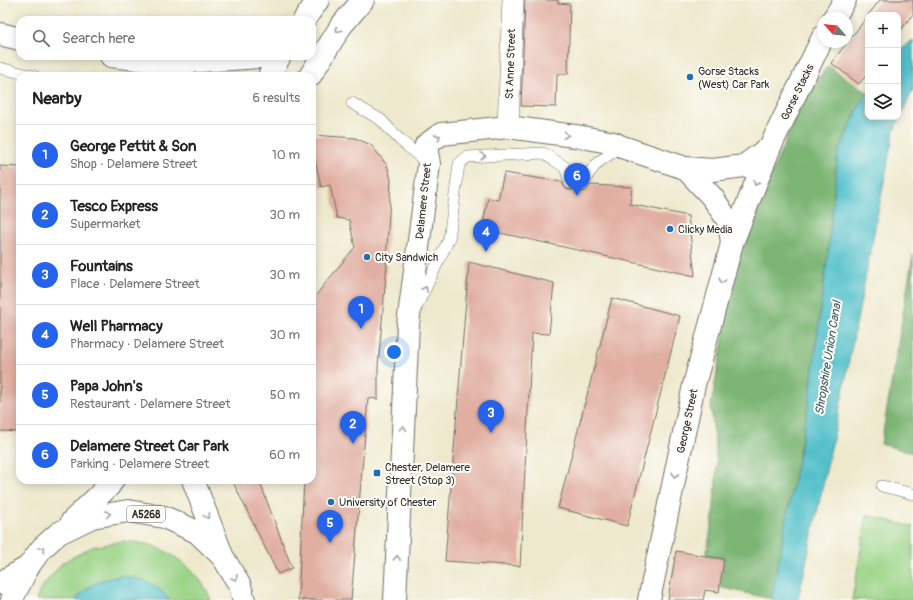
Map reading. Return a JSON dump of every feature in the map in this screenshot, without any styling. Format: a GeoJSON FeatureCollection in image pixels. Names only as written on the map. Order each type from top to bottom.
{"type":"FeatureCollection","features":[{"type":"Feature","properties":{"kind":"main road"},"geometry":{"type":"LineString","coordinates":[[307,16],[318,0]]}},
{"type":"Feature","properties":{"kind":"main road"},"geometry":{"type":"LineString","coordinates":[[312,72],[341,26],[363,0]]}},
{"type":"Feature","properties":{"kind":"main road"},"geometry":{"type":"LineString","coordinates":[[838,12],[845,0]]}},
{"type":"Feature","properties":{"kind":"main road"},"geometry":{"type":"LineString","coordinates":[[0,34],[16,38]]}},
{"type":"Feature","properties":{"kind":"main road","name":"Gorse Stacks"},"geometry":{"type":"LineString","coordinates":[[770,147],[818,48]]}},
{"type":"Feature","properties":{"kind":"main road"},"geometry":{"type":"LineString","coordinates":[[146,60],[172,63],[216,60]]}},
{"type":"Feature","properties":{"kind":"main road"},"geometry":{"type":"LineString","coordinates":[[271,72],[278,60]]}},
{"type":"Feature","properties":{"kind":"main road"},"geometry":{"type":"LineString","coordinates":[[172,63],[186,72]]}},
{"type":"Feature","properties":{"kind":"main road","name":"Delamere Street"},"geometry":{"type":"LineString","coordinates":[[395,599],[408,324],[428,164],[426,145],[441,134],[508,127],[614,143],[685,168],[713,170],[744,166],[770,147]]}},
{"type":"Feature","properties":{"kind":"main road","name":"George Street"},"geometry":{"type":"LineString","coordinates":[[649,600],[694,385],[732,243],[770,147]]}},
{"type":"Feature","properties":{"kind":"main road","name":"Delamere Street"},"geometry":{"type":"LineString","coordinates":[[685,168],[713,198]]}},
{"type":"Feature","properties":{"kind":"main road","name":"George Street"},"geometry":{"type":"LineString","coordinates":[[713,198],[728,222],[732,243]]}},
{"type":"Feature","properties":{"kind":"main road","name":"A5268"},"geometry":{"type":"LineString","coordinates":[[12,600],[28,567],[42,548],[110,484]]}},
{"type":"Feature","properties":{"kind":"main road","name":"A5268"},"geometry":{"type":"LineString","coordinates":[[195,484],[223,557],[240,586],[244,600]]}},
{"type":"Feature","properties":{"kind":"main road","name":"A5268"},"geometry":{"type":"LineString","coordinates":[[59,533],[92,517],[128,511],[135,512],[164,517],[197,532],[223,557]]}},
{"type":"Feature","properties":{"kind":"main road"},"geometry":{"type":"LineString","coordinates":[[0,583],[28,567]]}},
{"type":"Feature","properties":{"kind":"street","name":"St Anne Street"},"geometry":{"type":"LineString","coordinates":[[508,127],[513,0]]}},
{"type":"Feature","properties":{"kind":"lane"},"geometry":{"type":"LineString","coordinates":[[0,68],[17,72]]}},
{"type":"Feature","properties":{"kind":"lane"},"geometry":{"type":"LineString","coordinates":[[352,103],[381,120],[399,140],[428,164]]}},
{"type":"Feature","properties":{"kind":"lane"},"geometry":{"type":"LineString","coordinates":[[582,185],[589,171],[602,158],[622,147]]}},
{"type":"Feature","properties":{"kind":"lane"},"geometry":{"type":"LineString","coordinates":[[408,324],[449,239],[459,164],[468,157],[543,153],[566,167],[570,183]]}},
{"type":"Feature","properties":{"kind":"lane"},"geometry":{"type":"LineString","coordinates":[[882,486],[913,494]]}},
{"type":"Feature","properties":{"kind":"green space"},"geometry":{"type":"Polygon","coordinates":[[[828,66],[865,91],[865,96],[838,153],[829,244],[809,402],[772,599],[719,587],[724,559],[706,556],[713,517],[717,466],[711,406],[736,267],[767,185],[804,97],[828,66]]]}},
{"type":"Feature","properties":{"kind":"green space"},"geometry":{"type":"Polygon","coordinates":[[[913,255],[913,453],[881,444],[913,255]]]}},
{"type":"Feature","properties":{"kind":"green space"},"geometry":{"type":"Polygon","coordinates":[[[867,515],[913,527],[913,600],[852,600],[867,515]]]}},
{"type":"Feature","properties":{"kind":"green space"},"geometry":{"type":"Polygon","coordinates":[[[124,541],[154,546],[175,557],[190,569],[202,583],[211,600],[36,600],[41,588],[62,563],[92,547],[124,541]]]}},
{"type":"Feature","properties":{"kind":"water"},"geometry":{"type":"Polygon","coordinates":[[[913,40],[913,90],[901,115],[901,84],[901,50],[913,40]]]}},
{"type":"Feature","properties":{"kind":"water","name":"Shropshire Union Canal"},"geometry":{"type":"Polygon","coordinates":[[[865,96],[865,120],[899,120],[894,130],[841,402],[798,600],[771,600],[809,402],[829,244],[838,153],[865,96]]]}},
{"type":"Feature","properties":{"kind":"water"},"geometry":{"type":"Polygon","coordinates":[[[122,576],[144,580],[154,586],[170,600],[75,600],[91,586],[101,580],[122,576]]]}},
{"type":"Feature","properties":{"kind":"building"},"geometry":{"type":"Polygon","coordinates":[[[525,0],[558,0],[558,3],[570,4],[568,74],[557,74],[556,107],[521,106],[525,0]]]}},
{"type":"Feature","properties":{"kind":"building"},"geometry":{"type":"Polygon","coordinates":[[[880,0],[913,0],[913,14],[901,30],[901,12],[870,12],[880,0]]]}},
{"type":"Feature","properties":{"kind":"building"},"geometry":{"type":"Polygon","coordinates":[[[865,20],[865,77],[859,84],[831,63],[843,48],[853,48],[853,35],[865,20]]]}},
{"type":"Feature","properties":{"kind":"building"},"geometry":{"type":"Polygon","coordinates":[[[316,135],[355,138],[371,145],[387,165],[391,180],[387,264],[378,366],[378,399],[368,398],[351,600],[298,600],[304,484],[316,484],[316,295],[355,247],[349,220],[337,218],[330,185],[321,187],[316,164],[316,135]]]}},
{"type":"Feature","properties":{"kind":"building"},"geometry":{"type":"Polygon","coordinates":[[[0,166],[16,167],[16,432],[0,431],[0,166]]]}},
{"type":"Feature","properties":{"kind":"building"},"geometry":{"type":"Polygon","coordinates":[[[504,173],[562,182],[568,190],[572,190],[576,187],[578,191],[582,192],[586,191],[590,185],[632,187],[630,204],[688,216],[695,276],[482,229],[488,198],[498,200],[504,173]]]}},
{"type":"Feature","properties":{"kind":"building"},"geometry":{"type":"Polygon","coordinates":[[[469,262],[554,283],[549,334],[532,333],[520,566],[445,561],[469,262]]]}},
{"type":"Feature","properties":{"kind":"building"},"geometry":{"type":"Polygon","coordinates":[[[612,298],[680,316],[627,526],[558,508],[612,298]]]}},
{"type":"Feature","properties":{"kind":"building"},"geometry":{"type":"Polygon","coordinates":[[[234,484],[260,484],[292,568],[278,574],[234,484]]]}},
{"type":"Feature","properties":{"kind":"building"},"geometry":{"type":"Polygon","coordinates":[[[676,551],[724,559],[719,592],[705,590],[703,600],[668,600],[676,551]]]}},
{"type":"Feature","properties":{"kind":"place","name":"Gorse Stacks (West) Car Park"},"geometry":{"type":"Point","coordinates":[690,77]}},
{"type":"Feature","properties":{"kind":"place","name":"Delamere Street Car Park"},"geometry":{"type":"Point","coordinates":[577,196]}},
{"type":"Feature","properties":{"kind":"place","name":"Clicky Media"},"geometry":{"type":"Point","coordinates":[670,229]}},
{"type":"Feature","properties":{"kind":"place","name":"Well Pharmacy"},"geometry":{"type":"Point","coordinates":[486,252]}},
{"type":"Feature","properties":{"kind":"place","name":"City Sandwich"},"geometry":{"type":"Point","coordinates":[367,257]}},
{"type":"Feature","properties":{"kind":"place","name":"George Pettit & Son"},"geometry":{"type":"Point","coordinates":[361,329]}},
{"type":"Feature","properties":{"kind":"place","name":"Fountains"},"geometry":{"type":"Point","coordinates":[491,433]}},
{"type":"Feature","properties":{"kind":"place","name":"Tesco Express"},"geometry":{"type":"Point","coordinates":[353,444]}},
{"type":"Feature","properties":{"kind":"place","name":"Chester, Delamere Street (Stop 3)"},"geometry":{"type":"Point","coordinates":[377,473]}},
{"type":"Feature","properties":{"kind":"place","name":"University of Chester"},"geometry":{"type":"Point","coordinates":[331,502]}},
{"type":"Feature","properties":{"kind":"place","name":"Papa John's"},"geometry":{"type":"Point","coordinates":[330,543]}}]}
